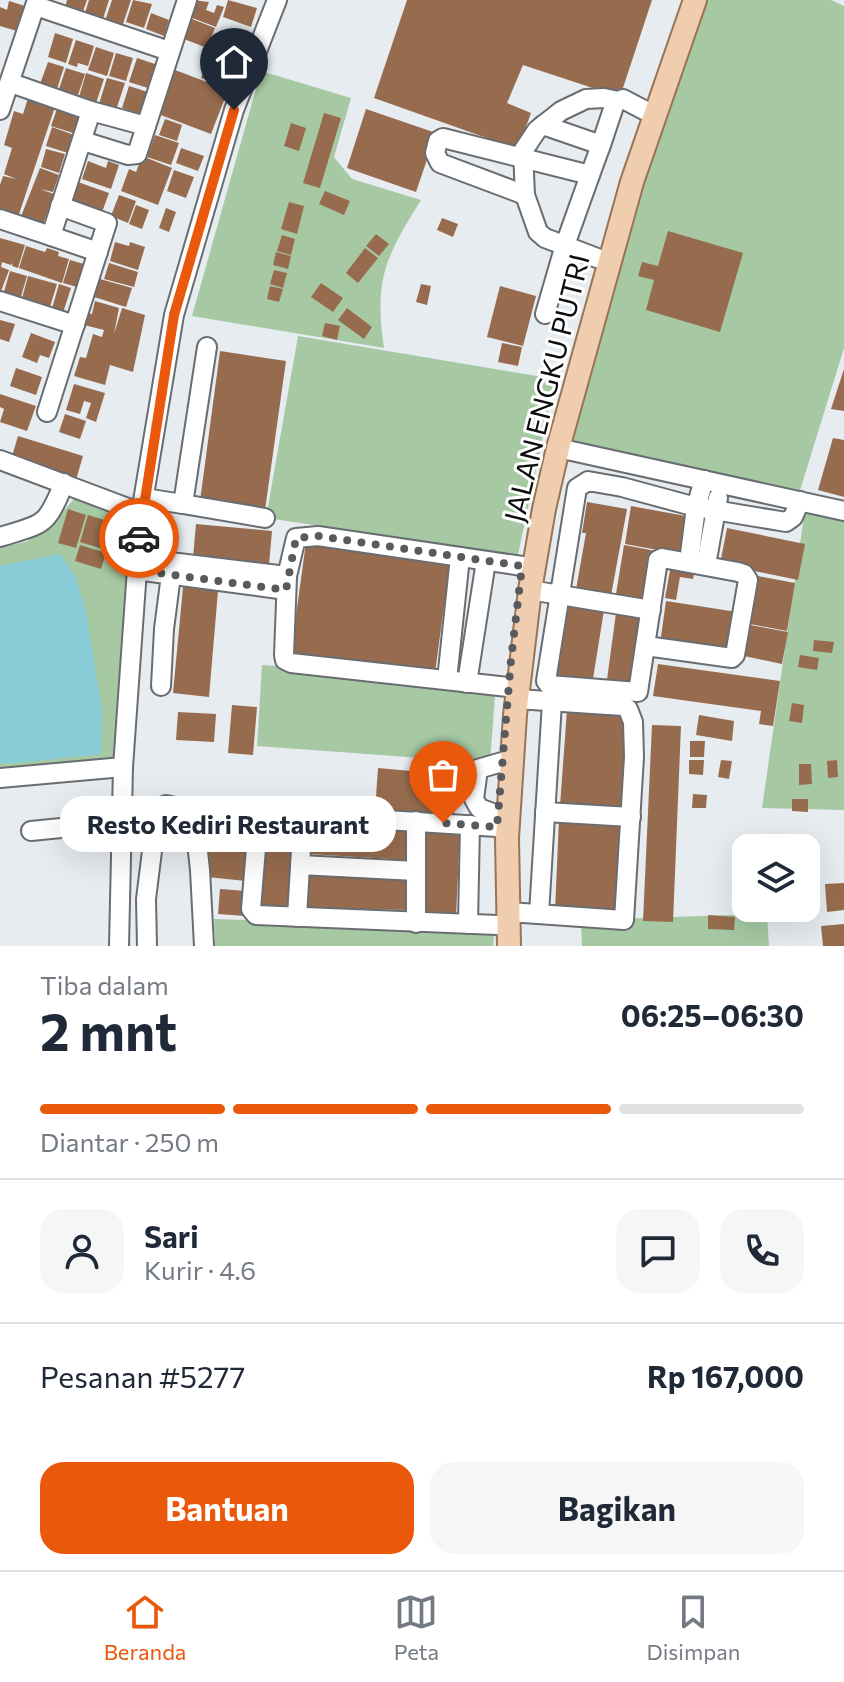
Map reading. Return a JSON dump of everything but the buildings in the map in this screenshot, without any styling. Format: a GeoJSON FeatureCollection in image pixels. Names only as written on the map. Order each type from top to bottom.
{"type":"FeatureCollection","features":[{"type":"Feature","properties":{"kind":"main road","name":"JALAN ENGKU PUTRI"},"geometry":{"type":"LineString","coordinates":[[501,928],[522,566],[544,445],[597,258],[682,0]]}},
{"type":"Feature","properties":{"kind":"main road","name":"JALAN ENGKU PUTRI"},"geometry":{"type":"LineString","coordinates":[[509,946],[501,928],[498,821],[502,762],[544,509],[632,182],[695,0]]}},
{"type":"Feature","properties":{"kind":"street"},"geometry":{"type":"LineString","coordinates":[[83,141],[128,155],[137,154],[187,0]]}},
{"type":"Feature","properties":{"kind":"street"},"geometry":{"type":"LineString","coordinates":[[119,946],[123,767],[142,505],[174,315],[234,110],[277,0]]}},
{"type":"Feature","properties":{"kind":"street"},"geometry":{"type":"LineString","coordinates":[[0,110],[11,83],[9,61],[37,3],[169,51]]}},
{"type":"Feature","properties":{"kind":"street"},"geometry":{"type":"LineString","coordinates":[[11,83],[146,126]]}},
{"type":"Feature","properties":{"kind":"street"},"geometry":{"type":"LineString","coordinates":[[597,258],[545,238],[538,232],[525,195],[523,151],[531,136],[561,111],[586,99],[618,101]]}},
{"type":"Feature","properties":{"kind":"street"},"geometry":{"type":"LineString","coordinates":[[545,314],[613,105],[623,99],[644,110]]}},
{"type":"Feature","properties":{"kind":"street"},"geometry":{"type":"LineString","coordinates":[[51,236],[91,111]]}},
{"type":"Feature","properties":{"kind":"street"},"geometry":{"type":"LineString","coordinates":[[543,125],[601,145]]}},
{"type":"Feature","properties":{"kind":"street"},"geometry":{"type":"LineString","coordinates":[[525,195],[440,163],[435,147],[438,141],[443,138],[590,175]]}},
{"type":"Feature","properties":{"kind":"street"},"geometry":{"type":"LineString","coordinates":[[47,412],[107,223],[60,206]]}},
{"type":"Feature","properties":{"kind":"street"},"geometry":{"type":"LineString","coordinates":[[0,219],[98,252]]}},
{"type":"Feature","properties":{"kind":"street"},"geometry":{"type":"LineString","coordinates":[[0,301],[75,325]]}},
{"type":"Feature","properties":{"kind":"street"},"geometry":{"type":"LineString","coordinates":[[183,504],[207,347]]}},
{"type":"Feature","properties":{"kind":"street"},"geometry":{"type":"LineString","coordinates":[[558,448],[844,511]]}},
{"type":"Feature","properties":{"kind":"street"},"geometry":{"type":"LineString","coordinates":[[0,460],[64,483],[142,505],[183,504],[265,518]]}},
{"type":"Feature","properties":{"kind":"street"},"geometry":{"type":"LineString","coordinates":[[646,646],[724,659],[735,655],[748,580],[744,574],[698,563],[668,557],[658,560],[638,692],[549,685],[546,681],[577,488],[581,483],[588,481],[622,487],[696,507],[786,522],[793,517],[800,501]]}},
{"type":"Feature","properties":{"kind":"street"},"geometry":{"type":"LineString","coordinates":[[698,563],[696,507],[712,481]]}},
{"type":"Feature","properties":{"kind":"street"},"geometry":{"type":"LineString","coordinates":[[698,563],[716,509],[712,481]]}},
{"type":"Feature","properties":{"kind":"street"},"geometry":{"type":"LineString","coordinates":[[0,537],[31,528],[47,519],[64,483]]}},
{"type":"Feature","properties":{"kind":"street"},"geometry":{"type":"LineString","coordinates":[[498,821],[470,825],[262,811],[257,814],[253,914],[501,928],[539,914],[624,920],[633,722],[628,709],[623,706],[552,702],[467,683],[285,660],[283,629],[286,583],[295,542],[301,537],[318,536],[522,566]]}},
{"type":"Feature","properties":{"kind":"street"},"geometry":{"type":"LineString","coordinates":[[447,680],[460,557]]}},
{"type":"Feature","properties":{"kind":"street"},"geometry":{"type":"LineString","coordinates":[[467,683],[486,561]]}},
{"type":"Feature","properties":{"kind":"street"},"geometry":{"type":"LineString","coordinates":[[137,564],[171,575],[286,583]]}},
{"type":"Feature","properties":{"kind":"street"},"geometry":{"type":"LineString","coordinates":[[137,564],[286,583]]}},
{"type":"Feature","properties":{"kind":"street"},"geometry":{"type":"LineString","coordinates":[[161,686],[171,575]]}},
{"type":"Feature","properties":{"kind":"street"},"geometry":{"type":"LineString","coordinates":[[530,590],[651,610]]}},
{"type":"Feature","properties":{"kind":"street"},"geometry":{"type":"LineString","coordinates":[[132,630],[164,629]]}},
{"type":"Feature","properties":{"kind":"street"},"geometry":{"type":"LineString","coordinates":[[539,914],[552,702]]}},
{"type":"Feature","properties":{"kind":"street"},"geometry":{"type":"LineString","coordinates":[[0,778],[123,767]]}},
{"type":"Feature","properties":{"kind":"street"},"geometry":{"type":"LineString","coordinates":[[147,946],[146,899],[157,811],[166,805],[191,811],[195,819],[204,946]]}},
{"type":"Feature","properties":{"kind":"street"},"geometry":{"type":"LineString","coordinates":[[545,812],[631,817]]}},
{"type":"Feature","properties":{"kind":"street"},"geometry":{"type":"LineString","coordinates":[[297,917],[303,816]]}},
{"type":"Feature","properties":{"kind":"street"},"geometry":{"type":"LineString","coordinates":[[416,821],[416,923]]}},
{"type":"Feature","properties":{"kind":"street"},"geometry":{"type":"LineString","coordinates":[[31,831],[121,822]]}},
{"type":"Feature","properties":{"kind":"street"},"geometry":{"type":"LineString","coordinates":[[468,924],[470,825]]}},
{"type":"Feature","properties":{"kind":"street"},"geometry":{"type":"LineString","coordinates":[[300,865],[416,871]]}},
{"type":"Feature","properties":{"kind":"street"},"geometry":{"type":"LineString","coordinates":[[120,899],[146,899]]}},
{"type":"Feature","properties":{"kind":"green space"},"geometry":{"type":"Polygon","coordinates":[[[700,0],[831,0],[844,6],[844,348],[798,497],[564,444],[636,181],[700,0]]]}},
{"type":"Feature","properties":{"kind":"green space"},"geometry":{"type":"Polygon","coordinates":[[[261,71],[351,98],[334,157],[352,179],[421,200],[385,270],[380,304],[384,348],[192,316],[261,71]]]}},
{"type":"Feature","properties":{"kind":"green space"},"geometry":{"type":"Polygon","coordinates":[[[298,336],[555,379],[518,555],[266,518],[298,336]]]}},
{"type":"Feature","properties":{"kind":"green space"},"geometry":{"type":"Polygon","coordinates":[[[78,494],[130,512],[118,764],[0,774],[0,547],[26,542],[57,519],[78,494]]]}},
{"type":"Feature","properties":{"kind":"green space"},"geometry":{"type":"Polygon","coordinates":[[[805,509],[844,518],[844,810],[762,808],[805,509]]]}},
{"type":"Feature","properties":{"kind":"green space"},"geometry":{"type":"Polygon","coordinates":[[[262,665],[496,682],[490,763],[257,746],[262,665]]]}},
{"type":"Feature","properties":{"kind":"green space"},"geometry":{"type":"Polygon","coordinates":[[[732,915],[732,922],[768,922],[769,946],[582,946],[581,920],[732,915]]]}},
{"type":"Feature","properties":{"kind":"green space"},"geometry":{"type":"Polygon","coordinates":[[[214,919],[495,928],[493,946],[215,946],[214,919]]]}},
{"type":"Feature","properties":{"kind":"water"},"geometry":{"type":"Polygon","coordinates":[[[60,554],[75,576],[86,611],[102,711],[101,754],[0,763],[0,566],[60,554]]]}},
{"type":"Feature","properties":{"kind":"way so far"},"geometry":{"type":"LineString","coordinates":[[139,538],[136,570],[286,590],[296,538],[301,537],[318,536],[522,566],[497,827],[443,823]]}},
{"type":"Feature","properties":{"kind":"place","name":"Resto Kediri Restaurant"},"geometry":{"type":"Point","coordinates":[443,823]}},
{"type":"Feature","properties":{"kind":"route"},"geometry":{"type":"LineString","coordinates":[[139,538],[174,315],[234,110]]}}]}
